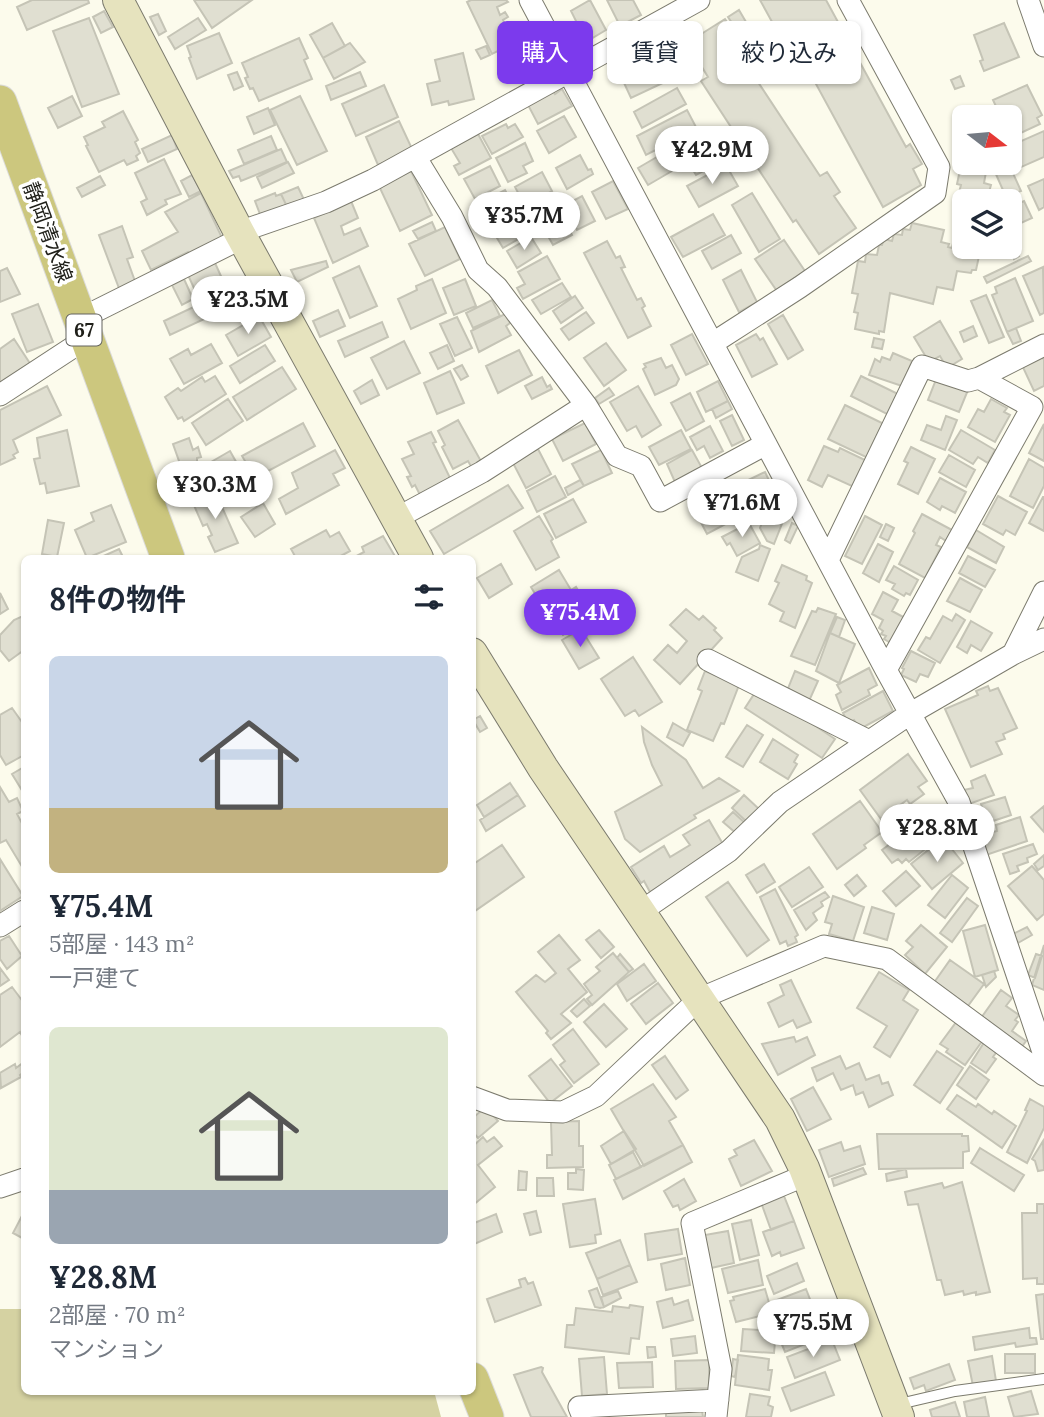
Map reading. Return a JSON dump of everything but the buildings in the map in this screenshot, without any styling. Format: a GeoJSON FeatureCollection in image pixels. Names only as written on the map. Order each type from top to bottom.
{"type":"FeatureCollection","features":[{"type":"Feature","properties":{"kind":"main road","name":"静岡清水線"},"geometry":{"type":"LineString","coordinates":[[0,102],[167,555]]}},
{"type":"Feature","properties":{"kind":"main road"},"geometry":{"type":"LineString","coordinates":[[476,1389],[487,1417]]}},
{"type":"Feature","properties":{"kind":"street"},"geometry":{"type":"LineString","coordinates":[[118,0],[241,235],[416,555]]}},
{"type":"Feature","properties":{"kind":"street"},"geometry":{"type":"LineString","coordinates":[[530,0],[542,21]]}},
{"type":"Feature","properties":{"kind":"street"},"geometry":{"type":"LineString","coordinates":[[593,58],[699,0]]}},
{"type":"Feature","properties":{"kind":"street"},"geometry":{"type":"LineString","coordinates":[[713,343],[800,287],[935,193],[939,167],[848,0]]}},
{"type":"Feature","properties":{"kind":"street"},"geometry":{"type":"LineString","coordinates":[[1028,0],[1044,46]]}},
{"type":"Feature","properties":{"kind":"street"},"geometry":{"type":"LineString","coordinates":[[0,395],[83,329],[241,235],[326,202],[416,158],[546,84]]}},
{"type":"Feature","properties":{"kind":"street"},"geometry":{"type":"LineString","coordinates":[[576,84],[886,670],[959,802],[1044,1055]]}},
{"type":"Feature","properties":{"kind":"street"},"geometry":{"type":"LineString","coordinates":[[416,158],[452,217],[478,270],[497,288],[586,405],[617,456],[641,467],[660,502],[766,443]]}},
{"type":"Feature","properties":{"kind":"street"},"geometry":{"type":"LineString","coordinates":[[828,560],[922,366],[968,381],[1044,345]]}},
{"type":"Feature","properties":{"kind":"street"},"geometry":{"type":"LineString","coordinates":[[886,670],[1032,407],[979,378]]}},
{"type":"Feature","properties":{"kind":"street"},"geometry":{"type":"LineString","coordinates":[[395,519],[482,472],[586,405]]}},
{"type":"Feature","properties":{"kind":"street"},"geometry":{"type":"LineString","coordinates":[[1013,654],[1044,592]]}},
{"type":"Feature","properties":{"kind":"street"},"geometry":{"type":"LineString","coordinates":[[640,912],[729,851],[780,802],[869,741],[911,713],[1044,639]]}},
{"type":"Feature","properties":{"kind":"street"},"geometry":{"type":"LineString","coordinates":[[476,659],[543,768],[780,1119],[806,1175],[897,1411]]}},
{"type":"Feature","properties":{"kind":"street"},"geometry":{"type":"LineString","coordinates":[[708,660],[869,741]]}},
{"type":"Feature","properties":{"kind":"street"},"geometry":{"type":"LineString","coordinates":[[0,926],[21,913]]}},
{"type":"Feature","properties":{"kind":"street"},"geometry":{"type":"LineString","coordinates":[[476,1098],[507,1110],[563,1112],[596,1096],[699,999],[824,946],[887,959],[1044,1075]]}},
{"type":"Feature","properties":{"kind":"street"},"geometry":{"type":"LineString","coordinates":[[583,1417],[579,1407],[717,1409],[721,1369],[692,1223],[806,1175]]}},
{"type":"Feature","properties":{"kind":"street"},"geometry":{"type":"LineString","coordinates":[[0,1187],[21,1180]]}},
{"type":"Feature","properties":{"kind":"lane"},"geometry":{"type":"LineString","coordinates":[[897,1411],[955,1391],[1044,1379]]}},
{"type":"Feature","properties":{"kind":"shaded area"},"geometry":{"type":"Polygon","coordinates":[[[0,1309],[21,1309],[21,1395],[435,1395],[441,1417],[0,1417],[0,1309]]]}}]}
